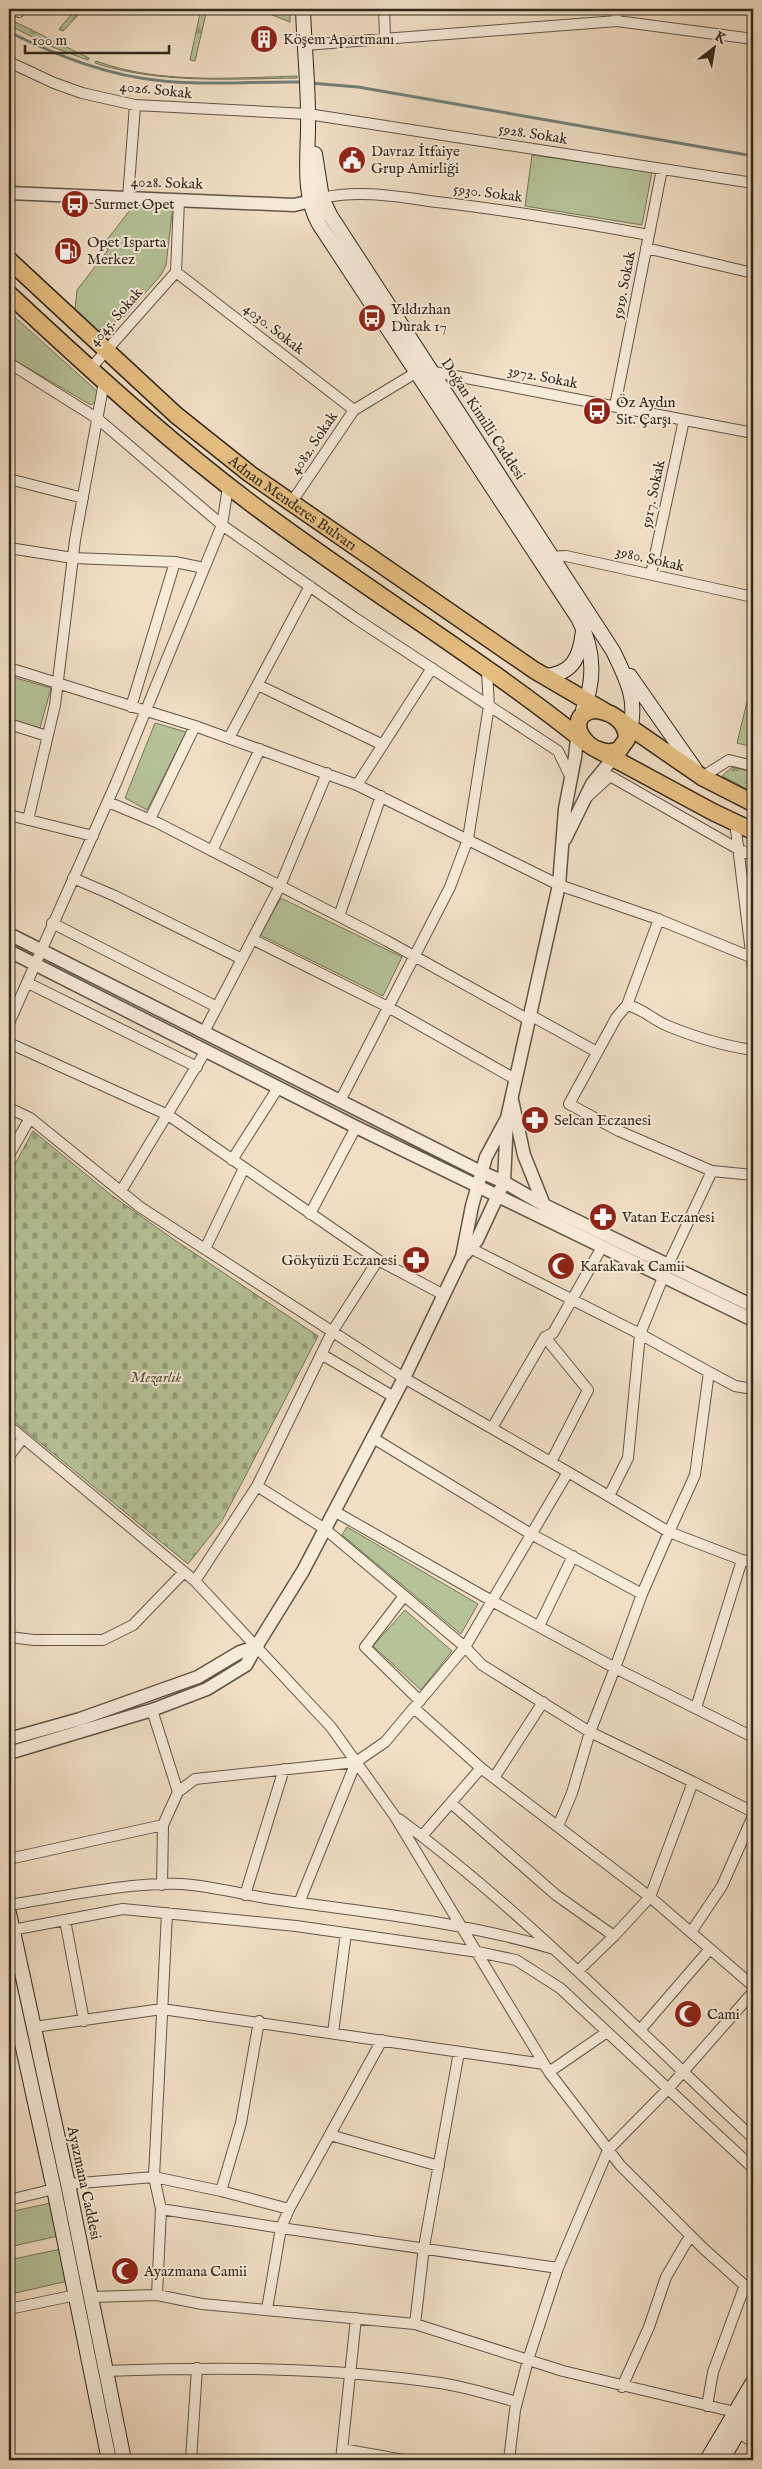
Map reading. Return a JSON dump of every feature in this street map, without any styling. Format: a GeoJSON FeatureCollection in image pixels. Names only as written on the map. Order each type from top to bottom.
{"type":"FeatureCollection","features":[{"type":"Feature","properties":{"kind":"main road","name":"Doğan Kimilli Caddesi"},"geometry":{"type":"LineString","coordinates":[[303,9],[308,114],[319,224],[416,372],[613,650],[633,703],[633,717],[622,738]]}},
{"type":"Feature","properties":{"kind":"main road","name":"Doğan Kimilli Caddesi"},"geometry":{"type":"LineString","coordinates":[[316,200],[330,215],[432,371],[546,557],[583,628],[592,654],[584,735]]}},
{"type":"Feature","properties":{"kind":"main road","name":"Adnan Menderes Bulvarı"},"geometry":{"type":"LineString","coordinates":[[9,260],[106,351],[203,437],[291,503],[543,676],[604,711],[622,738]]}},
{"type":"Feature","properties":{"kind":"main road","name":"Adnan Menderes Bulvarı"},"geometry":{"type":"LineString","coordinates":[[9,294],[104,382],[184,452],[228,487],[487,671],[584,735]]}},
{"type":"Feature","properties":{"kind":"main road"},"geometry":{"type":"LineString","coordinates":[[543,676],[560,674],[572,664],[581,645],[583,628]]}},
{"type":"Feature","properties":{"kind":"main road"},"geometry":{"type":"LineString","coordinates":[[613,650],[671,737],[702,777]]}},
{"type":"Feature","properties":{"kind":"main road"},"geometry":{"type":"LineString","coordinates":[[604,711],[592,710],[584,735],[615,752],[622,738]]}},
{"type":"Feature","properties":{"kind":"main road"},"geometry":{"type":"LineString","coordinates":[[622,738],[753,803]]}},
{"type":"Feature","properties":{"kind":"main road"},"geometry":{"type":"LineString","coordinates":[[622,738],[735,822],[753,831]]}},
{"type":"Feature","properties":{"kind":"main road","name":"Ayazmana Caddesi"},"geometry":{"type":"LineString","coordinates":[[9,1913],[68,2184],[124,2460]]}},
{"type":"Feature","properties":{"kind":"main road","name":"Ayazmana Caddesi"},"geometry":{"type":"LineString","coordinates":[[9,1984],[54,2189],[109,2460]]}},
{"type":"Feature","properties":{"kind":"main road"},"geometry":{"type":"LineString","coordinates":[[81,2320],[95,2317]]}},
{"type":"Feature","properties":{"kind":"main road"},"geometry":{"type":"LineString","coordinates":[[722,2460],[738,2433],[753,2382]]}},
{"type":"Feature","properties":{"kind":"main road"},"geometry":{"type":"LineString","coordinates":[[707,2460],[745,2413]]}},
{"type":"Feature","properties":{"kind":"street"},"geometry":{"type":"LineString","coordinates":[[384,9],[385,38]]}},
{"type":"Feature","properties":{"kind":"street"},"geometry":{"type":"LineString","coordinates":[[616,9],[617,21]]}},
{"type":"Feature","properties":{"kind":"street"},"geometry":{"type":"LineString","coordinates":[[304,44],[617,21],[753,39]]}},
{"type":"Feature","properties":{"kind":"street","name":"4026. Sokak"},"geometry":{"type":"LineString","coordinates":[[9,62],[54,83],[82,93],[135,105],[308,114]]}},
{"type":"Feature","properties":{"kind":"street"},"geometry":{"type":"LineString","coordinates":[[128,198],[135,105]]}},
{"type":"Feature","properties":{"kind":"street","name":"5928. Sokak"},"geometry":{"type":"LineString","coordinates":[[308,114],[753,183]]}},
{"type":"Feature","properties":{"kind":"street","name":"5919. Sokak"},"geometry":{"type":"LineString","coordinates":[[615,406],[662,169]]}},
{"type":"Feature","properties":{"kind":"street","name":"4028. Sokak"},"geometry":{"type":"LineString","coordinates":[[9,194],[294,205],[316,200]]}},
{"type":"Feature","properties":{"kind":"street","name":"5930. Sokak"},"geometry":{"type":"LineString","coordinates":[[316,200],[358,194],[421,200],[520,212],[648,235]]}},
{"type":"Feature","properties":{"kind":"street"},"geometry":{"type":"LineString","coordinates":[[176,272],[180,200]]}},
{"type":"Feature","properties":{"kind":"street"},"geometry":{"type":"LineString","coordinates":[[646,248],[753,273]]}},
{"type":"Feature","properties":{"kind":"street","name":"4045. Sokak"},"geometry":{"type":"LineString","coordinates":[[90,369],[176,272]]}},
{"type":"Feature","properties":{"kind":"street","name":"4030. Sokak"},"geometry":{"type":"LineString","coordinates":[[176,272],[354,410]]}},
{"type":"Feature","properties":{"kind":"street"},"geometry":{"type":"LineString","coordinates":[[9,363],[98,419],[222,525],[432,668],[558,750],[571,778]]}},
{"type":"Feature","properties":{"kind":"street","name":"3972. Sokak"},"geometry":{"type":"LineString","coordinates":[[416,372],[432,371],[753,433]]}},
{"type":"Feature","properties":{"kind":"street","name":"4082. Sokak"},"geometry":{"type":"LineString","coordinates":[[291,503],[354,410],[416,372]]}},
{"type":"Feature","properties":{"kind":"street"},"geometry":{"type":"LineString","coordinates":[[28,820],[58,684],[73,558],[104,382]]}},
{"type":"Feature","properties":{"kind":"street","name":"5917. Sokak"},"geometry":{"type":"LineString","coordinates":[[651,574],[684,420]]}},
{"type":"Feature","properties":{"kind":"street"},"geometry":{"type":"LineString","coordinates":[[9,479],[83,498]]}},
{"type":"Feature","properties":{"kind":"street"},"geometry":{"type":"LineString","coordinates":[[9,1023],[52,923],[108,802],[222,525],[228,487]]}},
{"type":"Feature","properties":{"kind":"street"},"geometry":{"type":"LineString","coordinates":[[9,548],[73,558],[175,562],[204,568]]}},
{"type":"Feature","properties":{"kind":"street","name":"3980. Sokak"},"geometry":{"type":"LineString","coordinates":[[546,557],[566,556],[753,597]]}},
{"type":"Feature","properties":{"kind":"street"},"geometry":{"type":"LineString","coordinates":[[131,707],[175,562]]}},
{"type":"Feature","properties":{"kind":"street"},"geometry":{"type":"LineString","coordinates":[[229,738],[310,586]]}},
{"type":"Feature","properties":{"kind":"street"},"geometry":{"type":"LineString","coordinates":[[9,668],[195,726],[357,785],[559,884],[658,919],[753,958]]}},
{"type":"Feature","properties":{"kind":"street"},"geometry":{"type":"LineString","coordinates":[[357,785],[432,668]]}},
{"type":"Feature","properties":{"kind":"street"},"geometry":{"type":"LineString","coordinates":[[340,1100],[450,887],[468,839],[489,706],[487,671]]}},
{"type":"Feature","properties":{"kind":"street"},"geometry":{"type":"LineString","coordinates":[[258,685],[383,745]]}},
{"type":"Feature","properties":{"kind":"street"},"geometry":{"type":"LineString","coordinates":[[9,724],[47,736]]}},
{"type":"Feature","properties":{"kind":"street"},"geometry":{"type":"LineString","coordinates":[[150,819],[195,726]]}},
{"type":"Feature","properties":{"kind":"street"},"geometry":{"type":"LineString","coordinates":[[9,1753],[152,1710],[207,1689],[238,1670],[246,1665],[303,1571],[404,1378],[466,1253],[477,1240],[504,1182],[506,1118],[559,884],[565,809],[571,778],[584,735]]}},
{"type":"Feature","properties":{"kind":"street"},"geometry":{"type":"LineString","coordinates":[[563,844],[592,784],[622,738]]}},
{"type":"Feature","properties":{"kind":"street"},"geometry":{"type":"LineString","coordinates":[[212,851],[260,749]]}},
{"type":"Feature","properties":{"kind":"street"},"geometry":{"type":"LineString","coordinates":[[702,777],[729,760],[753,766]]}},
{"type":"Feature","properties":{"kind":"street"},"geometry":{"type":"LineString","coordinates":[[204,1032],[280,886],[327,774]]}},
{"type":"Feature","properties":{"kind":"street"},"geometry":{"type":"LineString","coordinates":[[584,801],[610,776],[738,849],[753,855]]}},
{"type":"Feature","properties":{"kind":"street"},"geometry":{"type":"LineString","coordinates":[[339,916],[380,796]]}},
{"type":"Feature","properties":{"kind":"street"},"geometry":{"type":"LineString","coordinates":[[108,802],[150,819],[598,1052]]}},
{"type":"Feature","properties":{"kind":"street"},"geometry":{"type":"LineString","coordinates":[[9,815],[93,836]]}},
{"type":"Feature","properties":{"kind":"street"},"geometry":{"type":"LineString","coordinates":[[735,822],[753,969]]}},
{"type":"Feature","properties":{"kind":"street"},"geometry":{"type":"LineString","coordinates":[[73,878],[115,896],[242,959]]}},
{"type":"Feature","properties":{"kind":"street"},"geometry":{"type":"LineString","coordinates":[[658,919],[627,1005],[616,1018],[569,1104],[619,1131],[712,1171],[753,1175]]}},
{"type":"Feature","properties":{"kind":"street"},"geometry":{"type":"LineString","coordinates":[[52,923],[216,1007]]}},
{"type":"Feature","properties":{"kind":"street"},"geometry":{"type":"LineString","coordinates":[[9,934],[504,1182],[665,1271],[753,1314]]}},
{"type":"Feature","properties":{"kind":"street"},"geometry":{"type":"LineString","coordinates":[[252,939],[388,1007],[515,1080]]}},
{"type":"Feature","properties":{"kind":"street"},"geometry":{"type":"LineString","coordinates":[[9,951],[206,1052],[478,1187],[602,1247],[665,1271]]}},
{"type":"Feature","properties":{"kind":"street"},"geometry":{"type":"LineString","coordinates":[[28,982],[197,1067]]}},
{"type":"Feature","properties":{"kind":"street"},"geometry":{"type":"LineString","coordinates":[[627,1005],[637,1007],[666,1025],[731,1046],[753,1050]]}},
{"type":"Feature","properties":{"kind":"street"},"geometry":{"type":"LineString","coordinates":[[9,1043],[168,1115],[378,1260],[444,1295]]}},
{"type":"Feature","properties":{"kind":"street"},"geometry":{"type":"LineString","coordinates":[[121,1191],[206,1052]]}},
{"type":"Feature","properties":{"kind":"street"},"geometry":{"type":"LineString","coordinates":[[232,1160],[278,1088]]}},
{"type":"Feature","properties":{"kind":"street"},"geometry":{"type":"LineString","coordinates":[[511,1096],[524,1155],[544,1205]]}},
{"type":"Feature","properties":{"kind":"street"},"geometry":{"type":"LineString","coordinates":[[9,1108],[30,1118],[140,1207],[404,1378],[669,1532],[742,1560],[753,1562]]}},
{"type":"Feature","properties":{"kind":"street"},"geometry":{"type":"LineString","coordinates":[[9,1155],[30,1118]]}},
{"type":"Feature","properties":{"kind":"street"},"geometry":{"type":"LineString","coordinates":[[466,1253],[481,1172],[486,1157],[506,1118]]}},
{"type":"Feature","properties":{"kind":"street"},"geometry":{"type":"LineString","coordinates":[[310,1214],[356,1127]]}},
{"type":"Feature","properties":{"kind":"street"},"geometry":{"type":"LineString","coordinates":[[205,1249],[244,1168]]}},
{"type":"Feature","properties":{"kind":"street"},"geometry":{"type":"LineString","coordinates":[[609,1496],[628,1458],[640,1334],[665,1271],[712,1171]]}},
{"type":"Feature","properties":{"kind":"street"},"geometry":{"type":"LineString","coordinates":[[492,1428],[544,1337],[553,1333],[602,1247]]}},
{"type":"Feature","properties":{"kind":"street"},"geometry":{"type":"LineString","coordinates":[[466,1253],[572,1300],[640,1334],[735,1386],[753,1389]]}},
{"type":"Feature","properties":{"kind":"street"},"geometry":{"type":"LineString","coordinates":[[195,1581],[257,1486],[332,1332],[378,1260]]}},
{"type":"Feature","properties":{"kind":"street"},"geometry":{"type":"LineString","coordinates":[[544,1337],[588,1390],[551,1462]]}},
{"type":"Feature","properties":{"kind":"street"},"geometry":{"type":"LineString","coordinates":[[321,1354],[394,1397]]}},
{"type":"Feature","properties":{"kind":"street"},"geometry":{"type":"LineString","coordinates":[[558,1826],[572,1793],[590,1732],[642,1594],[695,1475],[709,1372]]}},
{"type":"Feature","properties":{"kind":"street"},"geometry":{"type":"LineString","coordinates":[[9,1426],[195,1581],[331,1727],[394,1816],[547,2068],[608,2150],[620,2165],[690,2236],[753,2293]]}},
{"type":"Feature","properties":{"kind":"street"},"geometry":{"type":"LineString","coordinates":[[9,1456],[23,1438]]}},
{"type":"Feature","properties":{"kind":"street"},"geometry":{"type":"LineString","coordinates":[[372,1438],[531,1534],[642,1594]]}},
{"type":"Feature","properties":{"kind":"street"},"geometry":{"type":"LineString","coordinates":[[162,1885],[163,1825],[178,1792],[195,1779],[356,1762],[385,1742],[465,1648],[568,1472]]}},
{"type":"Feature","properties":{"kind":"street"},"geometry":{"type":"LineString","coordinates":[[257,1486],[325,1529],[465,1648],[482,1665],[590,1732],[693,1782],[753,1814],[722,1886],[691,1932]]}},
{"type":"Feature","properties":{"kind":"street"},"geometry":{"type":"LineString","coordinates":[[334,1511],[492,1601],[615,1668],[753,1737]]}},
{"type":"Feature","properties":{"kind":"street"},"geometry":{"type":"LineString","coordinates":[[539,1626],[573,1556]]}},
{"type":"Feature","properties":{"kind":"street"},"geometry":{"type":"LineString","coordinates":[[696,1708],[742,1560]]}},
{"type":"Feature","properties":{"kind":"street"},"geometry":{"type":"LineString","coordinates":[[9,1637],[34,1640],[103,1640],[133,1625],[184,1572]]}},
{"type":"Feature","properties":{"kind":"street"},"geometry":{"type":"LineString","coordinates":[[404,1596],[365,1647],[417,1705],[481,1768],[650,1897],[753,1986]]}},
{"type":"Feature","properties":{"kind":"street"},"geometry":{"type":"LineString","coordinates":[[9,1739],[80,1719],[198,1677],[240,1652],[256,1646]]}},
{"type":"Feature","properties":{"kind":"street"},"geometry":{"type":"LineString","coordinates":[[494,1778],[543,1702]]}},
{"type":"Feature","properties":{"kind":"street"},"geometry":{"type":"LineString","coordinates":[[152,1710],[178,1792]]}},
{"type":"Feature","properties":{"kind":"street"},"geometry":{"type":"LineString","coordinates":[[299,1903],[356,1762]]}},
{"type":"Feature","properties":{"kind":"street"},"geometry":{"type":"LineString","coordinates":[[422,1836],[481,1768]]}},
{"type":"Feature","properties":{"kind":"street"},"geometry":{"type":"LineString","coordinates":[[245,1895],[284,1769]]}},
{"type":"Feature","properties":{"kind":"street"},"geometry":{"type":"LineString","coordinates":[[578,1970],[614,1936],[650,1897],[693,1782]]}},
{"type":"Feature","properties":{"kind":"street"},"geometry":{"type":"LineString","coordinates":[[451,1803],[556,1896],[614,1936]]}},
{"type":"Feature","properties":{"kind":"street"},"geometry":{"type":"LineString","coordinates":[[394,1816],[451,1857],[578,1970],[753,2138]]}},
{"type":"Feature","properties":{"kind":"street"},"geometry":{"type":"LineString","coordinates":[[9,1859],[163,1825]]}},
{"type":"Feature","properties":{"kind":"street"},"geometry":{"type":"LineString","coordinates":[[9,1905],[141,1886],[182,1884],[299,1903],[460,1925],[506,1934],[554,1949]]}},
{"type":"Feature","properties":{"kind":"street"},"geometry":{"type":"LineString","coordinates":[[12,1930],[123,1909],[346,1933],[478,1952],[516,1960],[560,1988],[753,2168]]}},
{"type":"Feature","properties":{"kind":"street"},"geometry":{"type":"LineString","coordinates":[[157,2295],[161,2208],[154,2176],[167,1913]]}},
{"type":"Feature","properties":{"kind":"street"},"geometry":{"type":"LineString","coordinates":[[65,1920],[84,2021]]}},
{"type":"Feature","properties":{"kind":"street"},"geometry":{"type":"LineString","coordinates":[[333,2033],[346,1933]]}},
{"type":"Feature","properties":{"kind":"street"},"geometry":{"type":"LineString","coordinates":[[640,2030],[710,1949]]}},
{"type":"Feature","properties":{"kind":"street"},"geometry":{"type":"LineString","coordinates":[[509,2460],[518,2402],[528,2360],[558,2268],[608,2150],[668,2089],[753,1992]]}},
{"type":"Feature","properties":{"kind":"street"},"geometry":{"type":"LineString","coordinates":[[34,2027],[162,2009],[259,2021],[459,2052],[547,2068],[607,2032]]}},
{"type":"Feature","properties":{"kind":"street"},"geometry":{"type":"LineString","coordinates":[[221,2191],[241,2124],[259,2021]]}},
{"type":"Feature","properties":{"kind":"street"},"geometry":{"type":"LineString","coordinates":[[267,2309],[281,2228],[289,2209],[382,2040]]}},
{"type":"Feature","properties":{"kind":"street"},"geometry":{"type":"LineString","coordinates":[[415,2324],[424,2247],[459,2052]]}},
{"type":"Feature","properties":{"kind":"street"},"geometry":{"type":"LineString","coordinates":[[330,2135],[439,2166]]}},
{"type":"Feature","properties":{"kind":"street"},"geometry":{"type":"LineString","coordinates":[[68,2184],[154,2176],[289,2209]]}},
{"type":"Feature","properties":{"kind":"street"},"geometry":{"type":"LineString","coordinates":[[9,2200],[54,2189]]}},
{"type":"Feature","properties":{"kind":"street"},"geometry":{"type":"LineString","coordinates":[[161,2208],[281,2228],[424,2247],[558,2268]]}},
{"type":"Feature","properties":{"kind":"street"},"geometry":{"type":"LineString","coordinates":[[622,2387],[649,2327],[666,2277],[690,2236]]}},
{"type":"Feature","properties":{"kind":"street"},"geometry":{"type":"LineString","coordinates":[[707,2406],[713,2372],[745,2285]]}},
{"type":"Feature","properties":{"kind":"street"},"geometry":{"type":"LineString","coordinates":[[9,2309],[76,2295]]}},
{"type":"Feature","properties":{"kind":"street"},"geometry":{"type":"LineString","coordinates":[[91,2297],[157,2295],[202,2304],[415,2324],[528,2360],[622,2387],[745,2413]]}},
{"type":"Feature","properties":{"kind":"street"},"geometry":{"type":"LineString","coordinates":[[341,2460],[356,2318]]}},
{"type":"Feature","properties":{"kind":"street"},"geometry":{"type":"LineString","coordinates":[[106,2371],[197,2368],[351,2373],[442,2383],[518,2402]]}},
{"type":"Feature","properties":{"kind":"street"},"geometry":{"type":"LineString","coordinates":[[191,2460],[197,2368]]}},
{"type":"Feature","properties":{"kind":"street"},"geometry":{"type":"LineString","coordinates":[[738,2433],[753,2442]]}},
{"type":"Feature","properties":{"kind":"street"},"geometry":{"type":"LineString","coordinates":[[342,2449],[404,2460]]}},
{"type":"Feature","properties":{"kind":"green space"},"geometry":{"type":"Polygon","coordinates":[[[76,9],[84,9],[63,31],[59,29],[76,9]]]}},
{"type":"Feature","properties":{"kind":"green space"},"geometry":{"type":"Polygon","coordinates":[[[201,9],[207,9],[195,61],[190,60],[201,9]]]}},
{"type":"Feature","properties":{"kind":"green space"},"geometry":{"type":"Polygon","coordinates":[[[257,9],[290,9],[290,22],[257,9]]]}},
{"type":"Feature","properties":{"kind":"green space"},"geometry":{"type":"Polygon","coordinates":[[[9,19],[89,58],[88,60],[52,47],[9,25],[9,19]]]}},
{"type":"Feature","properties":{"kind":"green space"},"geometry":{"type":"Polygon","coordinates":[[[96,61],[144,73],[170,76],[221,78],[297,76],[297,78],[195,79],[169,77],[119,70],[95,63],[96,61]]]}},
{"type":"Feature","properties":{"kind":"green space"},"geometry":{"type":"Polygon","coordinates":[[[532,155],[652,172],[642,225],[525,206],[532,155]]]}},
{"type":"Feature","properties":{"kind":"green space"},"geometry":{"type":"Polygon","coordinates":[[[134,205],[173,206],[166,265],[161,275],[125,316],[98,331],[75,309],[77,290],[108,250],[103,245],[134,205]]]}},
{"type":"Feature","properties":{"kind":"green space"},"geometry":{"type":"Polygon","coordinates":[[[9,312],[98,392],[96,401],[91,405],[9,357],[9,312]]]}},
{"type":"Feature","properties":{"kind":"green space"},"geometry":{"type":"Polygon","coordinates":[[[9,676],[51,688],[40,728],[9,719],[9,676]]]}},
{"type":"Feature","properties":{"kind":"green space"},"geometry":{"type":"Polygon","coordinates":[[[747,702],[753,704],[753,747],[737,743],[747,702]]]}},
{"type":"Feature","properties":{"kind":"green space"},"geometry":{"type":"Polygon","coordinates":[[[155,723],[186,732],[147,810],[125,798],[155,723]]]}},
{"type":"Feature","properties":{"kind":"green space"},"geometry":{"type":"Polygon","coordinates":[[[732,767],[753,772],[753,792],[722,776],[732,767]]]}},
{"type":"Feature","properties":{"kind":"green space"},"geometry":{"type":"Polygon","coordinates":[[[281,898],[402,957],[383,996],[260,935],[281,898]]]}},
{"type":"Feature","properties":{"kind":"green space","name":"Mezarlık"},"geometry":{"type":"Polygon","coordinates":[[[33,1131],[111,1195],[318,1336],[222,1521],[188,1564],[9,1417],[9,1175],[33,1131]]]}},
{"type":"Feature","properties":{"kind":"green space"},"geometry":{"type":"Polygon","coordinates":[[[347,1527],[478,1604],[461,1634],[342,1535],[347,1527]]]}},
{"type":"Feature","properties":{"kind":"green space"},"geometry":{"type":"Polygon","coordinates":[[[405,1610],[452,1651],[421,1690],[373,1646],[405,1610]]]}},
{"type":"Feature","properties":{"kind":"green space"},"geometry":{"type":"Polygon","coordinates":[[[51,2203],[58,2236],[9,2247],[9,2212],[51,2203]]]}},
{"type":"Feature","properties":{"kind":"green space"},"geometry":{"type":"Polygon","coordinates":[[[61,2249],[68,2281],[11,2294],[9,2260],[61,2249]]]}},
{"type":"Feature","properties":{"kind":"waterway"},"geometry":{"type":"LineString","coordinates":[[9,32],[65,57],[123,75],[163,81],[198,83],[304,82]]}},
{"type":"Feature","properties":{"kind":"waterway"},"geometry":{"type":"LineString","coordinates":[[310,83],[358,87],[753,156]]}},
{"type":"Feature","properties":{"kind":"place","name":"Köşem Apartmanı"},"geometry":{"type":"Point","coordinates":[264,39]}},
{"type":"Feature","properties":{"kind":"place","name":"Davraz İtfaiye Grup Amirliği"},"geometry":{"type":"Point","coordinates":[352,160]}},
{"type":"Feature","properties":{"kind":"place","name":"Surmet Opet"},"geometry":{"type":"Point","coordinates":[75,204]}},
{"type":"Feature","properties":{"kind":"place","name":"Opet Isparta Merkez"},"geometry":{"type":"Point","coordinates":[68,251]}},
{"type":"Feature","properties":{"kind":"place","name":"Yıldızhan Durak 17"},"geometry":{"type":"Point","coordinates":[372,318]}},
{"type":"Feature","properties":{"kind":"place","name":"Öz Aydın Sit. Çarşı"},"geometry":{"type":"Point","coordinates":[597,411]}},
{"type":"Feature","properties":{"kind":"place","name":"Selcan Eczanesi"},"geometry":{"type":"Point","coordinates":[535,1120]}},
{"type":"Feature","properties":{"kind":"place","name":"Vatan Eczanesi"},"geometry":{"type":"Point","coordinates":[603,1217]}},
{"type":"Feature","properties":{"kind":"place","name":"Gökyüzü Eczanesi"},"geometry":{"type":"Point","coordinates":[416,1260]}},
{"type":"Feature","properties":{"kind":"place","name":"Karakavak Camii"},"geometry":{"type":"Point","coordinates":[561,1266]}},
{"type":"Feature","properties":{"kind":"place","name":"Cami"},"geometry":{"type":"Point","coordinates":[688,2014]}},
{"type":"Feature","properties":{"kind":"place","name":"Ayazmana Camii"},"geometry":{"type":"Point","coordinates":[125,2271]}}]}
